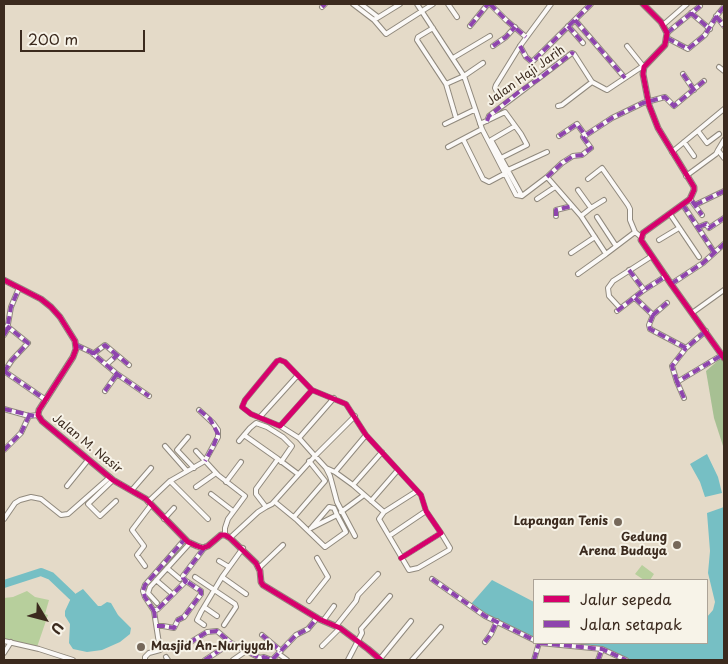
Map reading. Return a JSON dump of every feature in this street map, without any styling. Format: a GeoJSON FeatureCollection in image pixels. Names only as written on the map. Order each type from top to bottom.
{"type":"FeatureCollection","features":[{"type":"Feature","properties":{"kind":"street"},"geometry":{"type":"LineString","coordinates":[[353,4],[376,19]]}},
{"type":"Feature","properties":{"kind":"street"},"geometry":{"type":"LineString","coordinates":[[361,4],[376,19],[386,34],[433,4]]}},
{"type":"Feature","properties":{"kind":"street"},"geometry":{"type":"LineString","coordinates":[[376,19],[400,4]]}},
{"type":"Feature","properties":{"kind":"street"},"geometry":{"type":"LineString","coordinates":[[417,4],[464,76],[482,130],[522,196],[562,163],[573,156],[582,155],[591,148],[576,124],[559,136]]}},
{"type":"Feature","properties":{"kind":"street"},"geometry":{"type":"LineString","coordinates":[[448,4],[457,17]]}},
{"type":"Feature","properties":{"kind":"street"},"geometry":{"type":"LineString","coordinates":[[470,26],[489,4],[526,37]]}},
{"type":"Feature","properties":{"kind":"street"},"geometry":{"type":"LineString","coordinates":[[497,92],[496,84],[526,37],[551,4]]}},
{"type":"Feature","properties":{"kind":"street"},"geometry":{"type":"LineString","coordinates":[[520,46],[526,57],[532,62],[591,4]]}},
{"type":"Feature","properties":{"kind":"street"},"geometry":{"type":"LineString","coordinates":[[642,4],[662,25],[667,36],[688,49],[710,29],[724,5]]}},
{"type":"Feature","properties":{"kind":"street"},"geometry":{"type":"LineString","coordinates":[[662,25],[686,4]]}},
{"type":"Feature","properties":{"kind":"street"},"geometry":{"type":"LineString","coordinates":[[558,106],[592,82],[607,90],[644,66],[661,50],[667,36],[700,6]]}},
{"type":"Feature","properties":{"kind":"street"},"geometry":{"type":"LineString","coordinates":[[691,13],[710,29]]}},
{"type":"Feature","properties":{"kind":"street"},"geometry":{"type":"LineString","coordinates":[[716,16],[724,26]]}},
{"type":"Feature","properties":{"kind":"street"},"geometry":{"type":"LineString","coordinates":[[575,20],[625,78]]}},
{"type":"Feature","properties":{"kind":"street"},"geometry":{"type":"LineString","coordinates":[[568,26],[582,43]]}},
{"type":"Feature","properties":{"kind":"street"},"geometry":{"type":"LineString","coordinates":[[493,46],[506,37],[514,27]]}},
{"type":"Feature","properties":{"kind":"street"},"geometry":{"type":"LineString","coordinates":[[432,28],[418,37],[417,40],[446,84],[456,118]]}},
{"type":"Feature","properties":{"kind":"street"},"geometry":{"type":"LineString","coordinates":[[452,58],[490,36]]}},
{"type":"Feature","properties":{"kind":"street"},"geometry":{"type":"LineString","coordinates":[[627,46],[644,66],[643,74],[648,102],[658,128],[694,187],[690,199],[643,233],[641,237]]}},
{"type":"Feature","properties":{"kind":"street","name":"Jalan Haji Jarih"},"geometry":{"type":"LineString","coordinates":[[487,121],[489,116],[572,53],[592,82]]}},
{"type":"Feature","properties":{"kind":"street"},"geometry":{"type":"LineString","coordinates":[[446,84],[464,76],[483,63]]}},
{"type":"Feature","properties":{"kind":"street"},"geometry":{"type":"LineString","coordinates":[[719,67],[724,70]]}},
{"type":"Feature","properties":{"kind":"street"},"geometry":{"type":"LineString","coordinates":[[683,74],[694,90]]}},
{"type":"Feature","properties":{"kind":"street"},"geometry":{"type":"LineString","coordinates":[[585,136],[612,118],[648,102],[666,97],[674,106],[704,81]]}},
{"type":"Feature","properties":{"kind":"street"},"geometry":{"type":"LineString","coordinates":[[672,152],[724,109]]}},
{"type":"Feature","properties":{"kind":"street"},"geometry":{"type":"LineString","coordinates":[[445,124],[474,110]]}},
{"type":"Feature","properties":{"kind":"street"},"geometry":{"type":"LineString","coordinates":[[480,124],[505,112],[521,134],[526,145],[501,158]]}},
{"type":"Feature","properties":{"kind":"street"},"geometry":{"type":"LineString","coordinates":[[506,172],[491,140],[515,126]]}},
{"type":"Feature","properties":{"kind":"street"},"geometry":{"type":"LineString","coordinates":[[448,147],[482,130]]}},
{"type":"Feature","properties":{"kind":"street"},"geometry":{"type":"LineString","coordinates":[[698,131],[707,143],[720,134]]}},
{"type":"Feature","properties":{"kind":"street"},"geometry":{"type":"LineString","coordinates":[[464,139],[483,179],[488,182],[546,152]]}},
{"type":"Feature","properties":{"kind":"street"},"geometry":{"type":"LineString","coordinates":[[686,176],[716,154],[724,140]]}},
{"type":"Feature","properties":{"kind":"street"},"geometry":{"type":"LineString","coordinates":[[684,142],[694,156]]}},
{"type":"Feature","properties":{"kind":"street"},"geometry":{"type":"LineString","coordinates":[[718,150],[724,158]]}},
{"type":"Feature","properties":{"kind":"street"},"geometry":{"type":"LineString","coordinates":[[588,179],[602,168],[628,205],[630,220],[635,232],[641,237],[641,240],[671,284],[723,357],[677,382]]}},
{"type":"Feature","properties":{"kind":"street"},"geometry":{"type":"LineString","coordinates":[[547,177],[581,216],[606,254]]}},
{"type":"Feature","properties":{"kind":"street"},"geometry":{"type":"LineString","coordinates":[[538,199],[555,187]]}},
{"type":"Feature","properties":{"kind":"street"},"geometry":{"type":"LineString","coordinates":[[578,190],[591,208]]}},
{"type":"Feature","properties":{"kind":"street"},"geometry":{"type":"LineString","coordinates":[[695,205],[724,191]]}},
{"type":"Feature","properties":{"kind":"street"},"geometry":{"type":"LineString","coordinates":[[690,199],[702,215]]}},
{"type":"Feature","properties":{"kind":"street"},"geometry":{"type":"LineString","coordinates":[[581,216],[604,200]]}},
{"type":"Feature","properties":{"kind":"street"},"geometry":{"type":"LineString","coordinates":[[683,205],[714,252]]}},
{"type":"Feature","properties":{"kind":"street"},"geometry":{"type":"LineString","coordinates":[[556,216],[556,210],[572,206]]}},
{"type":"Feature","properties":{"kind":"street"},"geometry":{"type":"LineString","coordinates":[[670,214],[699,257]]}},
{"type":"Feature","properties":{"kind":"street"},"geometry":{"type":"LineString","coordinates":[[597,217],[616,246]]}},
{"type":"Feature","properties":{"kind":"street"},"geometry":{"type":"LineString","coordinates":[[699,227],[706,224],[709,228],[724,218]]}},
{"type":"Feature","properties":{"kind":"street"},"geometry":{"type":"LineString","coordinates":[[659,240],[679,228]]}},
{"type":"Feature","properties":{"kind":"street"},"geometry":{"type":"LineString","coordinates":[[578,274],[635,232]]}},
{"type":"Feature","properties":{"kind":"street"},"geometry":{"type":"LineString","coordinates":[[572,253],[595,238]]}},
{"type":"Feature","properties":{"kind":"street"},"geometry":{"type":"LineString","coordinates":[[671,284],[703,263],[724,244]]}},
{"type":"Feature","properties":{"kind":"street"},"geometry":{"type":"LineString","coordinates":[[652,256],[613,281],[608,288],[609,296],[619,310],[644,290],[666,276]]}},
{"type":"Feature","properties":{"kind":"street"},"geometry":{"type":"LineString","coordinates":[[629,270],[644,290]]}},
{"type":"Feature","properties":{"kind":"street"},"geometry":{"type":"LineString","coordinates":[[4,280],[45,302],[56,311],[74,337],[76,345],[93,354],[117,374],[150,396]]}},
{"type":"Feature","properties":{"kind":"street"},"geometry":{"type":"LineString","coordinates":[[4,335],[11,307],[19,288]]}},
{"type":"Feature","properties":{"kind":"street"},"geometry":{"type":"LineString","coordinates":[[692,313],[724,290]]}},
{"type":"Feature","properties":{"kind":"street"},"geometry":{"type":"LineString","coordinates":[[635,298],[653,315]]}},
{"type":"Feature","properties":{"kind":"street"},"geometry":{"type":"LineString","coordinates":[[667,303],[653,315],[649,325],[650,329],[686,348]]}},
{"type":"Feature","properties":{"kind":"street"},"geometry":{"type":"LineString","coordinates":[[7,326],[28,343],[4,372],[46,400]]}},
{"type":"Feature","properties":{"kind":"street"},"geometry":{"type":"LineString","coordinates":[[684,398],[672,366],[686,348],[706,332]]}},
{"type":"Feature","properties":{"kind":"street","name":"Jalan M. Nasir"},"geometry":{"type":"LineString","coordinates":[[76,345],[73,356],[39,410],[38,415],[42,421],[112,479],[150,503],[190,543]]}},
{"type":"Feature","properties":{"kind":"street"},"geometry":{"type":"LineString","coordinates":[[93,354],[106,345],[129,365]]}},
{"type":"Feature","properties":{"kind":"street"},"geometry":{"type":"LineString","coordinates":[[106,365],[117,355]]}},
{"type":"Feature","properties":{"kind":"street"},"geometry":{"type":"LineString","coordinates":[[355,536],[334,496],[326,468],[299,438],[280,426],[243,409],[242,404],[277,361],[285,362],[312,390],[346,404],[366,435],[421,495],[426,511],[450,548],[418,568],[411,570],[408,569],[401,558],[379,519],[384,512],[417,491]]}},
{"type":"Feature","properties":{"kind":"street"},"geometry":{"type":"LineString","coordinates":[[105,391],[117,374]]}},
{"type":"Feature","properties":{"kind":"street"},"geometry":{"type":"LineString","coordinates":[[260,417],[297,376]]}},
{"type":"Feature","properties":{"kind":"street"},"geometry":{"type":"LineString","coordinates":[[280,426],[312,390]]}},
{"type":"Feature","properties":{"kind":"street"},"geometry":{"type":"LineString","coordinates":[[299,438],[334,398]]}},
{"type":"Feature","properties":{"kind":"street"},"geometry":{"type":"LineString","coordinates":[[4,409],[29,416],[38,415]]}},
{"type":"Feature","properties":{"kind":"street"},"geometry":{"type":"LineString","coordinates":[[145,566],[137,556],[144,546],[132,530],[150,503],[170,481],[205,461],[218,434],[210,419],[199,410]]}},
{"type":"Feature","properties":{"kind":"street"},"geometry":{"type":"LineString","coordinates":[[4,450],[19,435],[29,416]]}},
{"type":"Feature","properties":{"kind":"street"},"geometry":{"type":"LineString","coordinates":[[157,626],[174,627],[201,594],[200,591],[182,578],[205,547],[218,536],[228,536],[258,512],[275,502],[309,461],[355,416]]}},
{"type":"Feature","properties":{"kind":"street"},"geometry":{"type":"LineString","coordinates":[[239,441],[256,423],[267,427],[283,437],[292,446],[256,489],[256,494],[266,507]]}},
{"type":"Feature","properties":{"kind":"street"},"geometry":{"type":"LineString","coordinates":[[244,435],[298,474]]}},
{"type":"Feature","properties":{"kind":"street"},"geometry":{"type":"LineString","coordinates":[[335,472],[366,435]]}},
{"type":"Feature","properties":{"kind":"street"},"geometry":{"type":"LineString","coordinates":[[188,437],[178,450],[194,468]]}},
{"type":"Feature","properties":{"kind":"street"},"geometry":{"type":"LineString","coordinates":[[165,446],[187,471]]}},
{"type":"Feature","properties":{"kind":"street"},"geometry":{"type":"LineString","coordinates":[[196,451],[216,473],[245,496],[226,524],[228,536],[243,548],[259,568],[263,585],[317,618],[338,627],[381,660],[411,621]]}},
{"type":"Feature","properties":{"kind":"street"},"geometry":{"type":"LineString","coordinates":[[353,485],[382,452]]}},
{"type":"Feature","properties":{"kind":"street"},"geometry":{"type":"LineString","coordinates":[[67,486],[88,460]]}},
{"type":"Feature","properties":{"kind":"street"},"geometry":{"type":"LineString","coordinates":[[294,517],[325,481],[309,461]]}},
{"type":"Feature","properties":{"kind":"street"},"geometry":{"type":"LineString","coordinates":[[226,482],[241,462]]}},
{"type":"Feature","properties":{"kind":"street"},"geometry":{"type":"LineString","coordinates":[[132,490],[151,468]]}},
{"type":"Feature","properties":{"kind":"street"},"geometry":{"type":"LineString","coordinates":[[326,468],[353,485],[384,512]]}},
{"type":"Feature","properties":{"kind":"street"},"geometry":{"type":"LineString","coordinates":[[371,501],[397,470]]}},
{"type":"Feature","properties":{"kind":"street"},"geometry":{"type":"LineString","coordinates":[[196,487],[216,473]]}},
{"type":"Feature","properties":{"kind":"street"},"geometry":{"type":"LineString","coordinates":[[112,479],[88,503],[100,516],[116,501]]}},
{"type":"Feature","properties":{"kind":"street"},"geometry":{"type":"LineString","coordinates":[[4,519],[15,503],[34,497],[41,499],[61,515],[68,514],[112,479]]}},
{"type":"Feature","properties":{"kind":"street"},"geometry":{"type":"LineString","coordinates":[[170,481],[208,519]]}},
{"type":"Feature","properties":{"kind":"street"},"geometry":{"type":"LineString","coordinates":[[211,494],[234,511]]}},
{"type":"Feature","properties":{"kind":"street"},"geometry":{"type":"LineString","coordinates":[[341,512],[364,495]]}},
{"type":"Feature","properties":{"kind":"street"},"geometry":{"type":"LineString","coordinates":[[275,502],[310,530],[325,547],[346,532],[334,508],[329,507],[310,530]]}},
{"type":"Feature","properties":{"kind":"street"},"geometry":{"type":"LineString","coordinates":[[164,519],[174,508]]}},
{"type":"Feature","properties":{"kind":"street"},"geometry":{"type":"LineString","coordinates":[[389,536],[426,511]]}},
{"type":"Feature","properties":{"kind":"street"},"geometry":{"type":"LineString","coordinates":[[310,530],[337,515]]}},
{"type":"Feature","properties":{"kind":"street"},"geometry":{"type":"LineString","coordinates":[[401,558],[441,533]]}},
{"type":"Feature","properties":{"kind":"street"},"geometry":{"type":"LineString","coordinates":[[144,660],[149,653],[160,650],[154,611],[143,591],[145,585],[185,539]]}},
{"type":"Feature","properties":{"kind":"street"},"geometry":{"type":"LineString","coordinates":[[157,603],[148,593],[150,586],[190,543],[205,547]]}},
{"type":"Feature","properties":{"kind":"street"},"geometry":{"type":"LineString","coordinates":[[259,568],[284,545]]}},
{"type":"Feature","properties":{"kind":"street"},"geometry":{"type":"LineString","coordinates":[[204,625],[198,620],[204,607],[222,577],[243,548]]}},
{"type":"Feature","properties":{"kind":"street"},"geometry":{"type":"LineString","coordinates":[[309,601],[328,577],[318,558]]}},
{"type":"Feature","properties":{"kind":"street"},"geometry":{"type":"LineString","coordinates":[[220,561],[229,567]]}},
{"type":"Feature","properties":{"kind":"street"},"geometry":{"type":"LineString","coordinates":[[167,568],[180,579]]}},
{"type":"Feature","properties":{"kind":"street"},"geometry":{"type":"LineString","coordinates":[[322,646],[338,627],[358,595],[378,574]]}},
{"type":"Feature","properties":{"kind":"street"},"geometry":{"type":"LineString","coordinates":[[195,577],[236,607],[224,625]]}},
{"type":"Feature","properties":{"kind":"street"},"geometry":{"type":"LineString","coordinates":[[222,577],[246,594]]}},
{"type":"Feature","properties":{"kind":"street"},"geometry":{"type":"LineString","coordinates":[[432,579],[484,616],[533,639]]}},
{"type":"Feature","properties":{"kind":"street"},"geometry":{"type":"LineString","coordinates":[[156,580],[170,592]]}},
{"type":"Feature","properties":{"kind":"street"},"geometry":{"type":"LineString","coordinates":[[154,611],[186,581]]}},
{"type":"Feature","properties":{"kind":"street"},"geometry":{"type":"LineString","coordinates":[[348,660],[362,633],[361,629],[390,596]]}},
{"type":"Feature","properties":{"kind":"street"},"geometry":{"type":"LineString","coordinates":[[324,621],[334,606]]}},
{"type":"Feature","properties":{"kind":"street"},"geometry":{"type":"LineString","coordinates":[[204,607],[217,616]]}},
{"type":"Feature","properties":{"kind":"street"},"geometry":{"type":"LineString","coordinates":[[189,643],[207,632],[218,631],[231,643],[262,658],[272,660],[296,636],[308,629],[317,618]]}},
{"type":"Feature","properties":{"kind":"street"},"geometry":{"type":"LineString","coordinates":[[485,642],[497,621]]}},
{"type":"Feature","properties":{"kind":"street"},"geometry":{"type":"LineString","coordinates":[[412,660],[441,627]]}},
{"type":"Feature","properties":{"kind":"street"},"geometry":{"type":"LineString","coordinates":[[262,635],[286,660]]}},
{"type":"Feature","properties":{"kind":"street"},"geometry":{"type":"LineString","coordinates":[[4,641],[39,649],[72,660]]}},
{"type":"Feature","properties":{"kind":"street"},"geometry":{"type":"LineString","coordinates":[[4,652],[11,642]]}},
{"type":"Feature","properties":{"kind":"street"},"geometry":{"type":"LineString","coordinates":[[205,660],[231,643]]}},
{"type":"Feature","properties":{"kind":"street"},"geometry":{"type":"LineString","coordinates":[[534,660],[540,644]]}},
{"type":"Feature","properties":{"kind":"street"},"geometry":{"type":"LineString","coordinates":[[550,644],[602,649],[626,660]]}},
{"type":"Feature","properties":{"kind":"street"},"geometry":{"type":"LineString","coordinates":[[598,660],[602,649]]}},
{"type":"Feature","properties":{"kind":"street"},"geometry":{"type":"LineString","coordinates":[[233,660],[246,651]]}},
{"type":"Feature","properties":{"kind":"green space"},"geometry":{"type":"Polygon","coordinates":[[[721,358],[724,362],[724,449],[714,418],[706,371],[721,358]]]}},
{"type":"Feature","properties":{"kind":"green space"},"geometry":{"type":"Polygon","coordinates":[[[642,565],[654,574],[651,579],[642,579],[635,574],[642,565]]]}},
{"type":"Feature","properties":{"kind":"green space"},"geometry":{"type":"Polygon","coordinates":[[[27,591],[35,597],[49,600],[45,614],[48,615],[37,647],[4,640],[4,598],[13,597],[27,591]]]}},
{"type":"Feature","properties":{"kind":"water"},"geometry":{"type":"Polygon","coordinates":[[[707,454],[718,477],[722,493],[705,497],[700,482],[690,464],[707,454]]]}},
{"type":"Feature","properties":{"kind":"water"},"geometry":{"type":"Polygon","coordinates":[[[724,507],[724,660],[630,660],[599,646],[575,644],[708,644],[708,616],[713,610],[715,602],[708,573],[710,551],[707,513],[724,507]]]}},
{"type":"Feature","properties":{"kind":"water"},"geometry":{"type":"Polygon","coordinates":[[[492,580],[533,601],[533,638],[493,618],[471,604],[492,580]]]}},
{"type":"Feature","properties":{"kind":"water"},"geometry":{"type":"Polygon","coordinates":[[[83,589],[98,606],[107,602],[111,603],[118,615],[131,628],[130,634],[120,642],[102,650],[87,652],[73,649],[69,643],[70,624],[65,616],[65,611],[72,596],[83,589]]]}},
{"type":"Feature","properties":{"kind":"waterway"},"geometry":{"type":"LineString","coordinates":[[4,584],[41,572],[51,576],[72,596]]}},
{"type":"Feature","properties":{"kind":"marked path"},"geometry":{"type":"LineString","coordinates":[[322,7],[325,4]]}},
{"type":"Feature","properties":{"kind":"marked path"},"geometry":{"type":"LineString","coordinates":[[470,26],[488,4]]}},
{"type":"Feature","properties":{"kind":"marked path"},"geometry":{"type":"LineString","coordinates":[[490,4],[526,37]]}},
{"type":"Feature","properties":{"kind":"marked path"},"geometry":{"type":"LineString","coordinates":[[520,46],[526,57],[532,62],[591,4]]}},
{"type":"Feature","properties":{"kind":"marked path"},"geometry":{"type":"LineString","coordinates":[[667,33],[700,6]]}},
{"type":"Feature","properties":{"kind":"marked path"},"geometry":{"type":"LineString","coordinates":[[667,38],[688,49],[705,35],[724,7]]}},
{"type":"Feature","properties":{"kind":"marked path"},"geometry":{"type":"LineString","coordinates":[[691,13],[710,29]]}},
{"type":"Feature","properties":{"kind":"marked path"},"geometry":{"type":"LineString","coordinates":[[716,16],[724,26]]}},
{"type":"Feature","properties":{"kind":"marked path"},"geometry":{"type":"LineString","coordinates":[[575,20],[625,78]]}},
{"type":"Feature","properties":{"kind":"marked path"},"geometry":{"type":"LineString","coordinates":[[568,26],[583,43]]}},
{"type":"Feature","properties":{"kind":"marked path"},"geometry":{"type":"LineString","coordinates":[[493,46],[506,37],[515,27]]}},
{"type":"Feature","properties":{"kind":"marked path"},"geometry":{"type":"LineString","coordinates":[[487,121],[489,116],[520,91],[539,79],[572,53],[574,54]]}},
{"type":"Feature","properties":{"kind":"marked path"},"geometry":{"type":"LineString","coordinates":[[683,74],[694,90]]}},
{"type":"Feature","properties":{"kind":"marked path"},"geometry":{"type":"LineString","coordinates":[[547,177],[562,163],[573,156],[582,155],[591,148],[583,137],[612,118],[643,103],[665,97],[674,106],[704,81]]}},
{"type":"Feature","properties":{"kind":"marked path"},"geometry":{"type":"LineString","coordinates":[[559,136],[577,124],[585,135]]}},
{"type":"Feature","properties":{"kind":"marked path"},"geometry":{"type":"LineString","coordinates":[[695,205],[724,191]]}},
{"type":"Feature","properties":{"kind":"marked path"},"geometry":{"type":"LineString","coordinates":[[692,201],[702,215]]}},
{"type":"Feature","properties":{"kind":"marked path"},"geometry":{"type":"LineString","coordinates":[[683,205],[714,252]]}},
{"type":"Feature","properties":{"kind":"marked path"},"geometry":{"type":"LineString","coordinates":[[556,216],[556,210],[572,206]]}},
{"type":"Feature","properties":{"kind":"marked path"},"geometry":{"type":"LineString","coordinates":[[699,227],[706,224],[709,228],[724,218]]}},
{"type":"Feature","properties":{"kind":"marked path"},"geometry":{"type":"LineString","coordinates":[[671,284],[703,263],[724,244]]}},
{"type":"Feature","properties":{"kind":"marked path"},"geometry":{"type":"LineString","coordinates":[[629,270],[644,290]]}},
{"type":"Feature","properties":{"kind":"marked path"},"geometry":{"type":"LineString","coordinates":[[617,311],[666,276]]}},
{"type":"Feature","properties":{"kind":"marked path"},"geometry":{"type":"LineString","coordinates":[[4,335],[7,330],[11,307],[19,288]]}},
{"type":"Feature","properties":{"kind":"marked path"},"geometry":{"type":"LineString","coordinates":[[635,298],[653,315],[667,303]]}},
{"type":"Feature","properties":{"kind":"marked path"},"geometry":{"type":"LineString","coordinates":[[653,315],[649,325],[650,329],[686,348],[706,331]]}},
{"type":"Feature","properties":{"kind":"marked path"},"geometry":{"type":"LineString","coordinates":[[4,372],[28,343],[7,326]]}},
{"type":"Feature","properties":{"kind":"marked path"},"geometry":{"type":"LineString","coordinates":[[76,345],[91,352],[117,374],[149,396]]}},
{"type":"Feature","properties":{"kind":"marked path"},"geometry":{"type":"LineString","coordinates":[[93,354],[105,345],[117,355]]}},
{"type":"Feature","properties":{"kind":"marked path"},"geometry":{"type":"LineString","coordinates":[[677,382],[672,366],[686,348]]}},
{"type":"Feature","properties":{"kind":"marked path"},"geometry":{"type":"LineString","coordinates":[[113,359],[117,355],[129,365]]}},
{"type":"Feature","properties":{"kind":"marked path"},"geometry":{"type":"LineString","coordinates":[[684,398],[677,382],[722,355]]}},
{"type":"Feature","properties":{"kind":"marked path"},"geometry":{"type":"LineString","coordinates":[[4,371],[46,400]]}},
{"type":"Feature","properties":{"kind":"marked path"},"geometry":{"type":"LineString","coordinates":[[105,391],[117,374]]}},
{"type":"Feature","properties":{"kind":"marked path"},"geometry":{"type":"LineString","coordinates":[[4,409],[34,416]]}},
{"type":"Feature","properties":{"kind":"marked path"},"geometry":{"type":"LineString","coordinates":[[199,410],[210,419],[218,434],[205,461]]}},
{"type":"Feature","properties":{"kind":"marked path"},"geometry":{"type":"LineString","coordinates":[[4,450],[21,433],[29,416]]}},
{"type":"Feature","properties":{"kind":"marked path"},"geometry":{"type":"LineString","coordinates":[[154,611],[145,597],[143,591],[145,585],[185,539]]}},
{"type":"Feature","properties":{"kind":"marked path"},"geometry":{"type":"LineString","coordinates":[[155,618],[154,611],[186,581],[183,576],[205,547]]}},
{"type":"Feature","properties":{"kind":"marked path"},"geometry":{"type":"LineString","coordinates":[[432,579],[485,616],[533,640]]}},
{"type":"Feature","properties":{"kind":"marked path"},"geometry":{"type":"LineString","coordinates":[[157,626],[174,628],[178,620],[184,617],[201,594],[201,591],[186,581]]}},
{"type":"Feature","properties":{"kind":"marked path"},"geometry":{"type":"LineString","coordinates":[[189,643],[207,632],[217,631],[231,643],[246,651],[260,658],[264,657],[272,660],[296,635],[308,629],[317,618]]}},
{"type":"Feature","properties":{"kind":"marked path"},"geometry":{"type":"LineString","coordinates":[[485,642],[497,621]]}},
{"type":"Feature","properties":{"kind":"marked path"},"geometry":{"type":"LineString","coordinates":[[262,635],[281,651]]}},
{"type":"Feature","properties":{"kind":"marked path"},"geometry":{"type":"LineString","coordinates":[[205,660],[231,643]]}},
{"type":"Feature","properties":{"kind":"marked path"},"geometry":{"type":"LineString","coordinates":[[534,660],[539,644]]}},
{"type":"Feature","properties":{"kind":"marked path"},"geometry":{"type":"LineString","coordinates":[[550,644],[602,649],[626,660]]}},
{"type":"Feature","properties":{"kind":"marked path"},"geometry":{"type":"LineString","coordinates":[[598,660],[602,649]]}},
{"type":"Feature","properties":{"kind":"cycle path"},"geometry":{"type":"LineString","coordinates":[[643,4],[661,22],[667,33],[665,45],[644,67],[643,74],[649,105],[658,128],[694,187],[694,190],[690,199],[643,233],[641,240],[724,358]]}},
{"type":"Feature","properties":{"kind":"cycle path"},"geometry":{"type":"LineString","coordinates":[[4,280],[41,299],[51,307],[60,317],[75,341],[76,349],[73,357],[39,410],[38,415],[42,421],[113,480],[146,499],[188,542],[203,548],[221,535],[230,538],[256,563],[263,585],[319,619],[340,628],[381,660]]}},
{"type":"Feature","properties":{"kind":"cycle path"},"geometry":{"type":"LineString","coordinates":[[312,390],[280,426],[251,414],[242,407],[245,400],[277,361],[280,360],[285,362],[312,390],[346,404],[366,435],[421,495],[426,511],[441,533],[401,558]]}},
{"type":"Feature","properties":{"kind":"place","name":"Lapangan Tenis"},"geometry":{"type":"Point","coordinates":[618,522]}},
{"type":"Feature","properties":{"kind":"place","name":"Gedung Arena Budaya"},"geometry":{"type":"Point","coordinates":[677,545]}},
{"type":"Feature","properties":{"kind":"place","name":"Masjid An-Nuriyyah"},"geometry":{"type":"Point","coordinates":[141,647]}}]}
